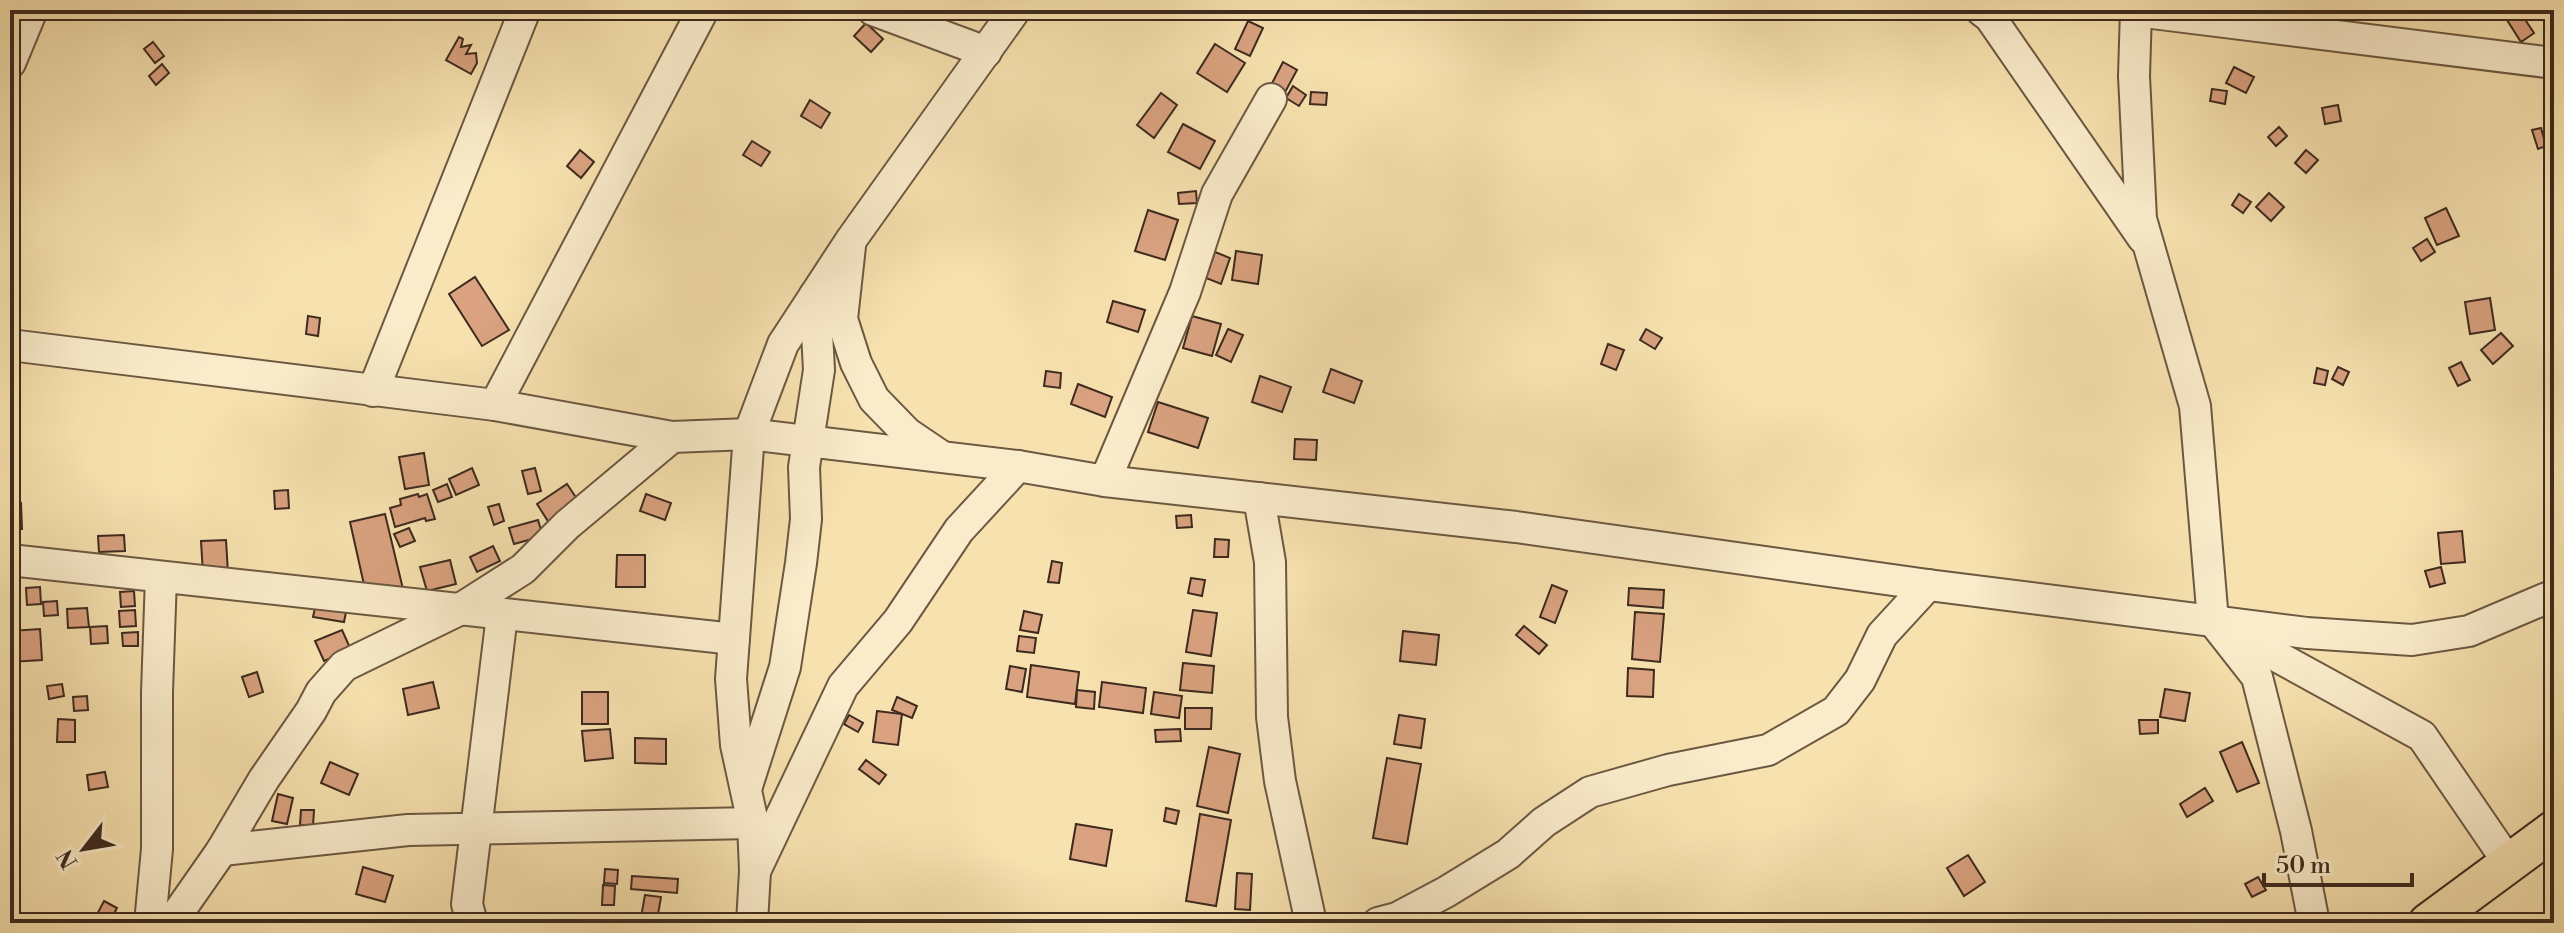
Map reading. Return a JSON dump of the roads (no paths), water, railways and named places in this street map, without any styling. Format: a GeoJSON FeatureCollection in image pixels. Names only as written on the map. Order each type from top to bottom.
{"type":"FeatureCollection","features":[{"type":"Feature","properties":{"kind":"main road"},"geometry":{"type":"LineString","coordinates":[[2434,921],[2554,830]]}},
{"type":"Feature","properties":{"kind":"street"},"geometry":{"type":"LineString","coordinates":[[10,63],[32,10]]}},
{"type":"Feature","properties":{"kind":"street"},"geometry":{"type":"LineString","coordinates":[[373,391],[525,10]]}},
{"type":"Feature","properties":{"kind":"street"},"geometry":{"type":"LineString","coordinates":[[495,405],[703,10]]}},
{"type":"Feature","properties":{"kind":"street"},"geometry":{"type":"LineString","coordinates":[[873,10],[986,52]]}},
{"type":"Feature","properties":{"kind":"street"},"geometry":{"type":"LineString","coordinates":[[752,923],[755,871],[753,823],[736,745],[731,679],[749,434],[783,344],[851,240],[1015,10]]}},
{"type":"Feature","properties":{"kind":"street"},"geometry":{"type":"LineString","coordinates":[[1981,10],[1990,17],[2148,246]]}},
{"type":"Feature","properties":{"kind":"street"},"geometry":{"type":"LineString","coordinates":[[2314,923],[2296,831],[2257,677],[2213,621],[2195,406],[2141,219],[2134,76],[2136,10],[2554,63]]}},
{"type":"Feature","properties":{"kind":"street"},"geometry":{"type":"LineString","coordinates":[[1105,481],[1185,292],[1217,194],[1271,99]]}},
{"type":"Feature","properties":{"kind":"street"},"geometry":{"type":"LineString","coordinates":[[851,240],[842,319],[856,363],[874,399],[907,433],[943,457]]}},
{"type":"Feature","properties":{"kind":"street"},"geometry":{"type":"LineString","coordinates":[[746,791],[785,667],[806,519],[804,467],[819,370],[815,295]]}},
{"type":"Feature","properties":{"kind":"street"},"geometry":{"type":"LineString","coordinates":[[10,345],[495,405],[672,437],[749,434],[943,457],[1105,481],[1516,527],[1928,585],[2307,633],[2412,640],[2469,631],[2554,595]]}},
{"type":"Feature","properties":{"kind":"street"},"geometry":{"type":"LineString","coordinates":[[171,923],[222,850],[321,692],[344,666],[457,611],[523,569],[567,525],[672,437]]}},
{"type":"Feature","properties":{"kind":"street"},"geometry":{"type":"LineString","coordinates":[[755,871],[843,686],[898,621],[959,530],[1018,466]]}},
{"type":"Feature","properties":{"kind":"street"},"geometry":{"type":"LineString","coordinates":[[1259,498],[1270,562],[1272,717],[1280,781],[1311,923]]}},
{"type":"Feature","properties":{"kind":"street"},"geometry":{"type":"LineString","coordinates":[[10,560],[734,639]]}},
{"type":"Feature","properties":{"kind":"street"},"geometry":{"type":"LineString","coordinates":[[150,923],[157,849],[161,577]]}},
{"type":"Feature","properties":{"kind":"street"},"geometry":{"type":"LineString","coordinates":[[1378,923],[1397,918],[1458,885],[1508,854],[1544,822],[1590,792],[1668,770],[1768,750],[1836,711],[1860,680],[1882,635],[1928,585]]}},
{"type":"Feature","properties":{"kind":"street"},"geometry":{"type":"LineString","coordinates":[[472,923],[467,904],[502,615]]}},
{"type":"Feature","properties":{"kind":"street"},"geometry":{"type":"LineString","coordinates":[[2213,621],[2422,736],[2508,862]]}},
{"type":"Feature","properties":{"kind":"street"},"geometry":{"type":"LineString","coordinates":[[222,850],[408,830],[753,823]]}}]}
